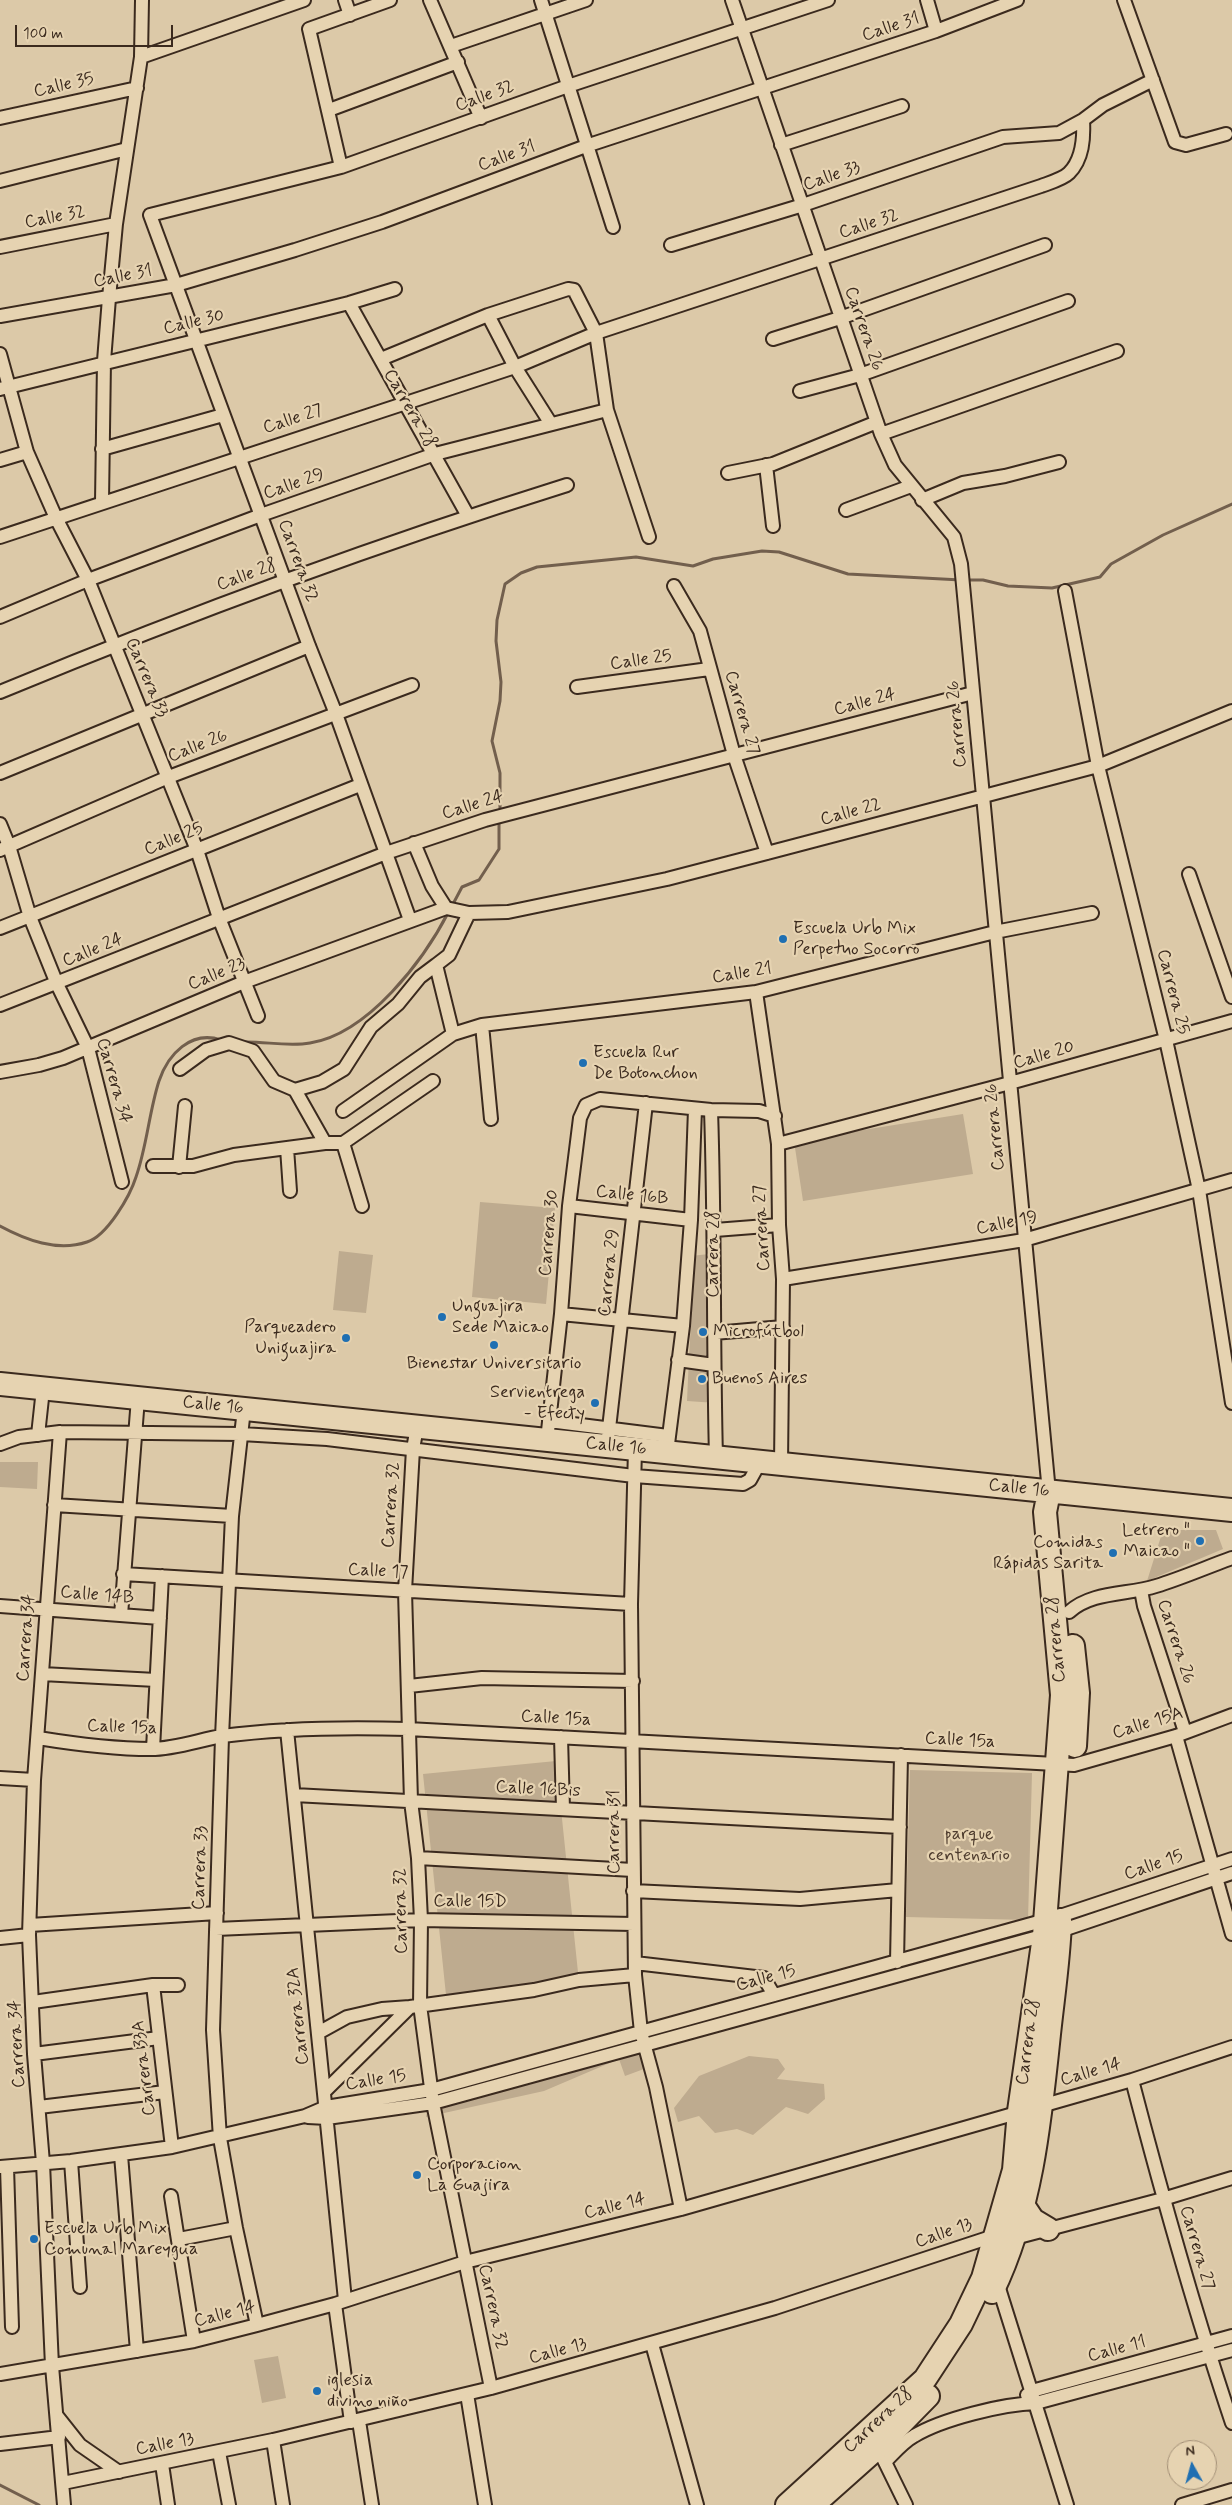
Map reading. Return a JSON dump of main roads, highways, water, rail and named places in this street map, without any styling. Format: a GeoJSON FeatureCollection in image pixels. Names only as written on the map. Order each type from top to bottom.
{"type":"FeatureCollection","features":[{"type":"Feature","properties":{"kind":"highway","name":"Calle 16"},"geometry":{"type":"LineString","coordinates":[[0,1384],[417,1427],[548,1430],[608,1438],[635,1449],[668,1444],[716,1458],[1232,1510]]}},
{"type":"Feature","properties":{"kind":"highway","name":"Carrera 28"},"geometry":{"type":"LineString","coordinates":[[787,2505],[877,2447],[961,2324],[1004,2237],[1023,2205],[1042,2105],[1052,1926],[1066,1764],[1078,1693],[1059,1513],[1048,1492]]}},
{"type":"Feature","properties":{"kind":"highway","name":"Carrera 28"},"geometry":{"type":"LineString","coordinates":[[1048,1492],[1045,1512],[1062,1695],[1066,1764]]}},
{"type":"Feature","properties":{"kind":"highway","name":"Carrera 28"},"geometry":{"type":"LineString","coordinates":[[813,2505],[877,2447],[936,2388],[975,2327],[997,2282],[1014,2170],[1020,2111],[1052,1926]]}},
{"type":"Feature","properties":{"kind":"highway"},"geometry":{"type":"LineString","coordinates":[[1023,2205],[1033,2220],[1048,2229]]}},
{"type":"Feature","properties":{"kind":"waterway"},"geometry":{"type":"LineString","coordinates":[[967,580],[983,580],[1008,586],[1052,588],[1100,577],[1111,564],[1163,535],[1232,504]]}},
{"type":"Feature","properties":{"kind":"waterway"},"geometry":{"type":"LineString","coordinates":[[500,812],[500,773],[492,741],[500,701],[501,682],[496,641],[497,620],[505,584],[521,573],[537,567],[636,557],[693,566],[713,559],[762,551],[779,552],[848,574],[961,580]]}},
{"type":"Feature","properties":{"kind":"waterway"},"geometry":{"type":"LineString","coordinates":[[452,906],[462,887],[479,880],[499,849],[499,819]]}},
{"type":"Feature","properties":{"kind":"waterway"},"geometry":{"type":"LineString","coordinates":[[242,1042],[310,1043],[332,1037],[353,1025],[373,1010],[409,972],[425,951],[449,911]]}},
{"type":"Feature","properties":{"kind":"waterway"},"geometry":{"type":"LineString","coordinates":[[0,1226],[31,1240],[53,1245],[76,1245],[95,1238],[110,1224],[133,1185],[140,1165],[159,1081],[168,1062],[182,1047],[191,1041],[200,1038],[221,1040]]}},
{"type":"Feature","properties":{"kind":"waterway"},"geometry":{"type":"LineString","coordinates":[[0,2485],[39,2505]]}},
{"type":"Feature","properties":{"kind":"place","name":"Escuela Urb Mix Perpetuo Socorro"},"geometry":{"type":"Point","coordinates":[783,939]}},
{"type":"Feature","properties":{"kind":"place","name":"Escuela Rur De Botonchon"},"geometry":{"type":"Point","coordinates":[583,1063]}},
{"type":"Feature","properties":{"kind":"place","name":"Unguajira Sede Maicao"},"geometry":{"type":"Point","coordinates":[442,1317]}},
{"type":"Feature","properties":{"kind":"place","name":"Microfútbol"},"geometry":{"type":"Point","coordinates":[703,1332]}},
{"type":"Feature","properties":{"kind":"place","name":"Parqueadero Uniguajira"},"geometry":{"type":"Point","coordinates":[346,1338]}},
{"type":"Feature","properties":{"kind":"place","name":"Bienestar Universitario"},"geometry":{"type":"Point","coordinates":[494,1345]}},
{"type":"Feature","properties":{"kind":"place","name":"Buenos Aires"},"geometry":{"type":"Point","coordinates":[702,1379]}},
{"type":"Feature","properties":{"kind":"place","name":"Servientrega - Efecty"},"geometry":{"type":"Point","coordinates":[595,1403]}},
{"type":"Feature","properties":{"kind":"place","name":"Letrero \" Maicao \""},"geometry":{"type":"Point","coordinates":[1200,1541]}},
{"type":"Feature","properties":{"kind":"place","name":"Comidas Rápidas Sarita"},"geometry":{"type":"Point","coordinates":[1113,1553]}},
{"type":"Feature","properties":{"kind":"place","name":"Corporacion La Guajira"},"geometry":{"type":"Point","coordinates":[417,2175]}},
{"type":"Feature","properties":{"kind":"place","name":"Escuela Urb Mix Comunal Mareygua"},"geometry":{"type":"Point","coordinates":[34,2239]}},
{"type":"Feature","properties":{"kind":"place","name":"iglesia divino niño"},"geometry":{"type":"Point","coordinates":[317,2391]}},
{"type":"Feature","properties":{"kind":"park label","name":"parque centenario"},"geometry":{"type":"Point","coordinates":[969,1845]}}]}
